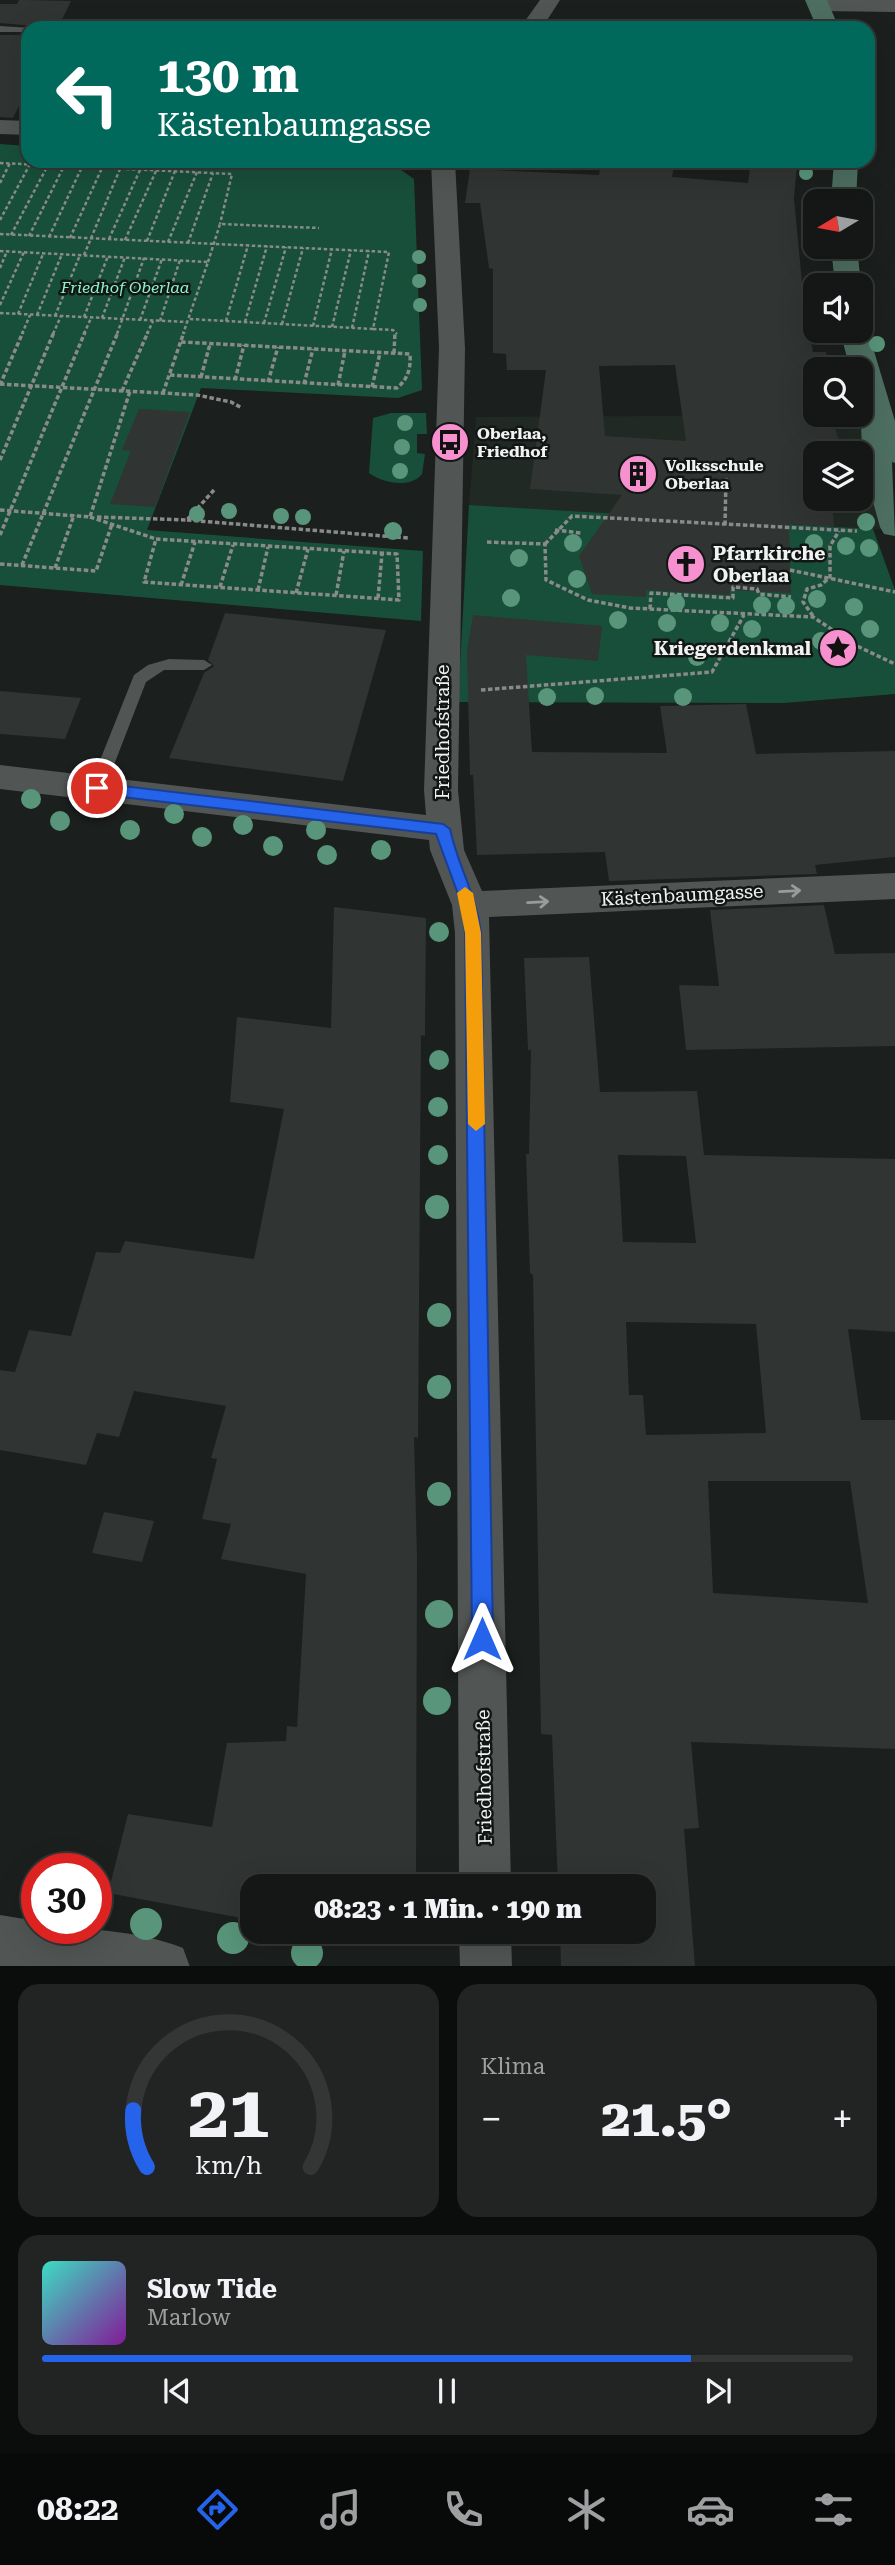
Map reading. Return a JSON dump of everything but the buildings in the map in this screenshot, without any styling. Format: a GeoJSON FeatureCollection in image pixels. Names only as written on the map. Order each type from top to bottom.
{"type":"FeatureCollection","features":[{"type":"Feature","properties":{"kind":"main road"},"geometry":{"type":"LineString","coordinates":[[818,2],[825,21]]}},
{"type":"Feature","properties":{"kind":"main road"},"geometry":{"type":"LineString","coordinates":[[845,189],[846,168]]}},
{"type":"Feature","properties":{"kind":"main road"},"geometry":{"type":"LineString","coordinates":[[873,403],[895,454]]}},
{"type":"Feature","properties":{"kind":"main road"},"geometry":{"type":"LineString","coordinates":[[873,403],[877,466],[895,527]]}},
{"type":"Feature","properties":{"kind":"street"},"geometry":{"type":"LineString","coordinates":[[536,21],[550,0]]}},
{"type":"Feature","properties":{"kind":"street"},"geometry":{"type":"LineString","coordinates":[[818,2],[895,6]]}},
{"type":"Feature","properties":{"kind":"street"},"geometry":{"type":"LineString","coordinates":[[0,127],[21,128]]}},
{"type":"Feature","properties":{"kind":"street","name":"Friedhofstraße"},"geometry":{"type":"LineString","coordinates":[[443,168],[452,348],[442,693],[443,829],[447,850],[470,905],[477,1144],[485,1874]]}},
{"type":"Feature","properties":{"kind":"street"},"geometry":{"type":"LineString","coordinates":[[0,777],[443,829]]}},
{"type":"Feature","properties":{"kind":"street","name":"Kästenbaumgasse"},"geometry":{"type":"LineString","coordinates":[[470,905],[895,886]]}},
{"type":"Feature","properties":{"kind":"street"},"geometry":{"type":"LineString","coordinates":[[0,1941],[164,1966]]}},
{"type":"Feature","properties":{"kind":"street"},"geometry":{"type":"LineString","coordinates":[[485,1944],[486,1966]]}},
{"type":"Feature","properties":{"kind":"lane"},"geometry":{"type":"LineString","coordinates":[[0,29],[21,30]]}},
{"type":"Feature","properties":{"kind":"lane"},"geometry":{"type":"LineString","coordinates":[[97,788],[139,679],[149,669],[163,664],[204,665]]}},
{"type":"Feature","properties":{"kind":"path"},"geometry":{"type":"LineString","coordinates":[[0,163],[21,164]]}},
{"type":"Feature","properties":{"kind":"path"},"geometry":{"type":"LineString","coordinates":[[0,183],[10,163]]}},
{"type":"Feature","properties":{"kind":"path"},"geometry":{"type":"LineString","coordinates":[[0,220],[28,168]]}},
{"type":"Feature","properties":{"kind":"path"},"geometry":{"type":"LineString","coordinates":[[11,235],[46,168]]}},
{"type":"Feature","properties":{"kind":"path"},"geometry":{"type":"LineString","coordinates":[[29,236],[63,168]]}},
{"type":"Feature","properties":{"kind":"path"},"geometry":{"type":"LineString","coordinates":[[49,237],[82,168]]}},
{"type":"Feature","properties":{"kind":"path"},"geometry":{"type":"LineString","coordinates":[[70,237],[102,168],[232,174],[214,244],[163,393]]}},
{"type":"Feature","properties":{"kind":"path"},"geometry":{"type":"LineString","coordinates":[[0,460],[32,386],[82,255],[93,239],[120,169]]}},
{"type":"Feature","properties":{"kind":"path"},"geometry":{"type":"LineString","coordinates":[[109,239],[140,170]]}},
{"type":"Feature","properties":{"kind":"path"},"geometry":{"type":"LineString","coordinates":[[125,240],[156,170]]}},
{"type":"Feature","properties":{"kind":"path"},"geometry":{"type":"LineString","coordinates":[[147,241],[175,172]]}},
{"type":"Feature","properties":{"kind":"path"},"geometry":{"type":"LineString","coordinates":[[168,242],[197,173]]}},
{"type":"Feature","properties":{"kind":"path"},"geometry":{"type":"LineString","coordinates":[[188,243],[213,173]]}},
{"type":"Feature","properties":{"kind":"path"},"geometry":{"type":"LineString","coordinates":[[220,224],[319,228]]}},
{"type":"Feature","properties":{"kind":"path"},"geometry":{"type":"LineString","coordinates":[[0,234],[389,252],[373,329]]}},
{"type":"Feature","properties":{"kind":"path"},"geometry":{"type":"LineString","coordinates":[[226,321],[248,245]]}},
{"type":"Feature","properties":{"kind":"path"},"geometry":{"type":"LineString","coordinates":[[245,322],[267,246]]}},
{"type":"Feature","properties":{"kind":"path"},"geometry":{"type":"LineString","coordinates":[[264,323],[286,247]]}},
{"type":"Feature","properties":{"kind":"path"},"geometry":{"type":"LineString","coordinates":[[282,324],[303,248]]}},
{"type":"Feature","properties":{"kind":"path"},"geometry":{"type":"LineString","coordinates":[[313,326],[332,249]]}},
{"type":"Feature","properties":{"kind":"path"},"geometry":{"type":"LineString","coordinates":[[332,327],[351,250]]}},
{"type":"Feature","properties":{"kind":"path"},"geometry":{"type":"LineString","coordinates":[[0,251],[208,261]]}},
{"type":"Feature","properties":{"kind":"path"},"geometry":{"type":"LineString","coordinates":[[0,268],[7,251]]}},
{"type":"Feature","properties":{"kind":"path"},"geometry":{"type":"LineString","coordinates":[[352,328],[369,251]]}},
{"type":"Feature","properties":{"kind":"path"},"geometry":{"type":"LineString","coordinates":[[0,305],[24,252]]}},
{"type":"Feature","properties":{"kind":"path"},"geometry":{"type":"LineString","coordinates":[[18,314],[43,253]]}},
{"type":"Feature","properties":{"kind":"path"},"geometry":{"type":"LineString","coordinates":[[37,315],[62,254]]}},
{"type":"Feature","properties":{"kind":"path"},"geometry":{"type":"LineString","coordinates":[[84,317],[108,256]]}},
{"type":"Feature","properties":{"kind":"path"},"geometry":{"type":"LineString","coordinates":[[102,318],[125,257]]}},
{"type":"Feature","properties":{"kind":"path"},"geometry":{"type":"LineString","coordinates":[[22,565],[123,319],[144,258]]}},
{"type":"Feature","properties":{"kind":"path"},"geometry":{"type":"LineString","coordinates":[[140,320],[162,259]]}},
{"type":"Feature","properties":{"kind":"path"},"geometry":{"type":"LineString","coordinates":[[160,321],[180,260]]}},
{"type":"Feature","properties":{"kind":"path"},"geometry":{"type":"LineString","coordinates":[[1,315],[226,321],[393,330],[397,334],[394,353]]}},
{"type":"Feature","properties":{"kind":"path"},"geometry":{"type":"LineString","coordinates":[[30,315],[0,385],[197,395],[231,402],[242,408]]}},
{"type":"Feature","properties":{"kind":"path"},"geometry":{"type":"LineString","coordinates":[[0,535],[91,318]]}},
{"type":"Feature","properties":{"kind":"path"},"geometry":{"type":"LineString","coordinates":[[122,391],[153,321]]}},
{"type":"Feature","properties":{"kind":"path"},"geometry":{"type":"LineString","coordinates":[[170,375],[397,387],[404,383],[411,366],[411,354],[181,342]]}},
{"type":"Feature","properties":{"kind":"path"},"geometry":{"type":"LineString","coordinates":[[201,377],[210,344]]}},
{"type":"Feature","properties":{"kind":"path"},"geometry":{"type":"LineString","coordinates":[[235,380],[244,345]]}},
{"type":"Feature","properties":{"kind":"path"},"geometry":{"type":"LineString","coordinates":[[268,382],[278,347]]}},
{"type":"Feature","properties":{"kind":"path"},"geometry":{"type":"LineString","coordinates":[[304,384],[313,349]]}},
{"type":"Feature","properties":{"kind":"path"},"geometry":{"type":"LineString","coordinates":[[338,385],[345,351]]}},
{"type":"Feature","properties":{"kind":"path"},"geometry":{"type":"LineString","coordinates":[[372,387],[380,352]]}},
{"type":"Feature","properties":{"kind":"path"},"geometry":{"type":"LineString","coordinates":[[90,517],[130,391]]}},
{"type":"Feature","properties":{"kind":"path"},"geometry":{"type":"LineString","coordinates":[[725,525],[726,478]]}},
{"type":"Feature","properties":{"kind":"path"},"geometry":{"type":"LineString","coordinates":[[187,520],[214,490]]}},
{"type":"Feature","properties":{"kind":"path"},"geometry":{"type":"LineString","coordinates":[[0,510],[90,517],[187,520],[416,538]]}},
{"type":"Feature","properties":{"kind":"path"},"geometry":{"type":"LineString","coordinates":[[55,568],[74,515]]}},
{"type":"Feature","properties":{"kind":"path"},"geometry":{"type":"LineString","coordinates":[[813,617],[650,609],[588,600],[547,580],[545,544],[555,530],[572,516],[863,531]]}},
{"type":"Feature","properties":{"kind":"path"},"geometry":{"type":"LineString","coordinates":[[90,517],[156,539],[397,554],[399,600],[144,582],[156,539]]}},
{"type":"Feature","properties":{"kind":"path"},"geometry":{"type":"LineString","coordinates":[[0,564],[96,571],[112,524]]}},
{"type":"Feature","properties":{"kind":"path"},"geometry":{"type":"LineString","coordinates":[[555,530],[581,533]]}},
{"type":"Feature","properties":{"kind":"path"},"geometry":{"type":"LineString","coordinates":[[840,530],[834,535],[830,547],[830,577],[821,585],[807,589],[803,603],[813,617],[866,651],[895,664]]}},
{"type":"Feature","properties":{"kind":"path"},"geometry":{"type":"LineString","coordinates":[[181,585],[195,542]]}},
{"type":"Feature","properties":{"kind":"path"},"geometry":{"type":"LineString","coordinates":[[476,542],[545,544]]}},
{"type":"Feature","properties":{"kind":"path"},"geometry":{"type":"LineString","coordinates":[[220,587],[233,544]]}},
{"type":"Feature","properties":{"kind":"path"},"geometry":{"type":"LineString","coordinates":[[258,590],[268,547]]}},
{"type":"Feature","properties":{"kind":"path"},"geometry":{"type":"LineString","coordinates":[[296,593],[308,549]]}},
{"type":"Feature","properties":{"kind":"path"},"geometry":{"type":"LineString","coordinates":[[335,595],[344,551]]}},
{"type":"Feature","properties":{"kind":"path"},"geometry":{"type":"LineString","coordinates":[[378,598],[382,554]]}},
{"type":"Feature","properties":{"kind":"path"},"geometry":{"type":"LineString","coordinates":[[790,570],[895,592]]}},
{"type":"Feature","properties":{"kind":"path"},"geometry":{"type":"LineString","coordinates":[[650,609],[651,593],[733,598],[733,587],[757,589],[759,594],[791,597]]}},
{"type":"Feature","properties":{"kind":"path"},"geometry":{"type":"LineString","coordinates":[[442,693],[712,672],[744,615]]}},
{"type":"Feature","properties":{"kind":"shaded area","name":"Volksschule Oberlaa"},"geometry":{"type":"Polygon","coordinates":[[[803,415],[803,427],[869,427],[871,441],[803,441],[803,511],[873,511],[873,451],[886,530],[469,505],[476,417],[803,415]]]}},
{"type":"Feature","properties":{"kind":"green space","name":"Friedhof Oberlaa"},"geometry":{"type":"Polygon","coordinates":[[[0,144],[21,146],[21,168],[398,168],[414,179],[422,390],[398,398],[201,388],[147,530],[423,551],[421,621],[0,585],[0,144]]]}},
{"type":"Feature","properties":{"kind":"green space"},"geometry":{"type":"Polygon","coordinates":[[[391,413],[426,413],[427,434],[417,434],[417,453],[425,454],[422,474],[411,482],[389,482],[369,473],[373,418],[391,413]]]}},
{"type":"Feature","properties":{"kind":"green space"},"geometry":{"type":"Polygon","coordinates":[[[469,505],[873,529],[895,590],[895,694],[784,703],[458,702],[469,505]]]}},
{"type":"Feature","properties":{"kind":"slow traffic"},"geometry":{"type":"LineString","coordinates":[[465,893],[470,905],[473,933],[476,1124]]}},
{"type":"Feature","properties":{"kind":"place","name":"Oberlaa, Friedhof"},"geometry":{"type":"Point","coordinates":[450,442]}},
{"type":"Feature","properties":{"kind":"place","name":"Volksschule Oberlaa"},"geometry":{"type":"Point","coordinates":[638,474]}},
{"type":"Feature","properties":{"kind":"place","name":"Pfarrkirche Oberlaa"},"geometry":{"type":"Point","coordinates":[686,564]}},
{"type":"Feature","properties":{"kind":"place","name":"Kriegerdenkmal"},"geometry":{"type":"Point","coordinates":[838,648]}},
{"type":"Feature","properties":{"kind":"route"},"geometry":{"type":"LineString","coordinates":[[97,788],[443,829],[447,850],[470,905],[473,933],[482,1639]]}}]}
